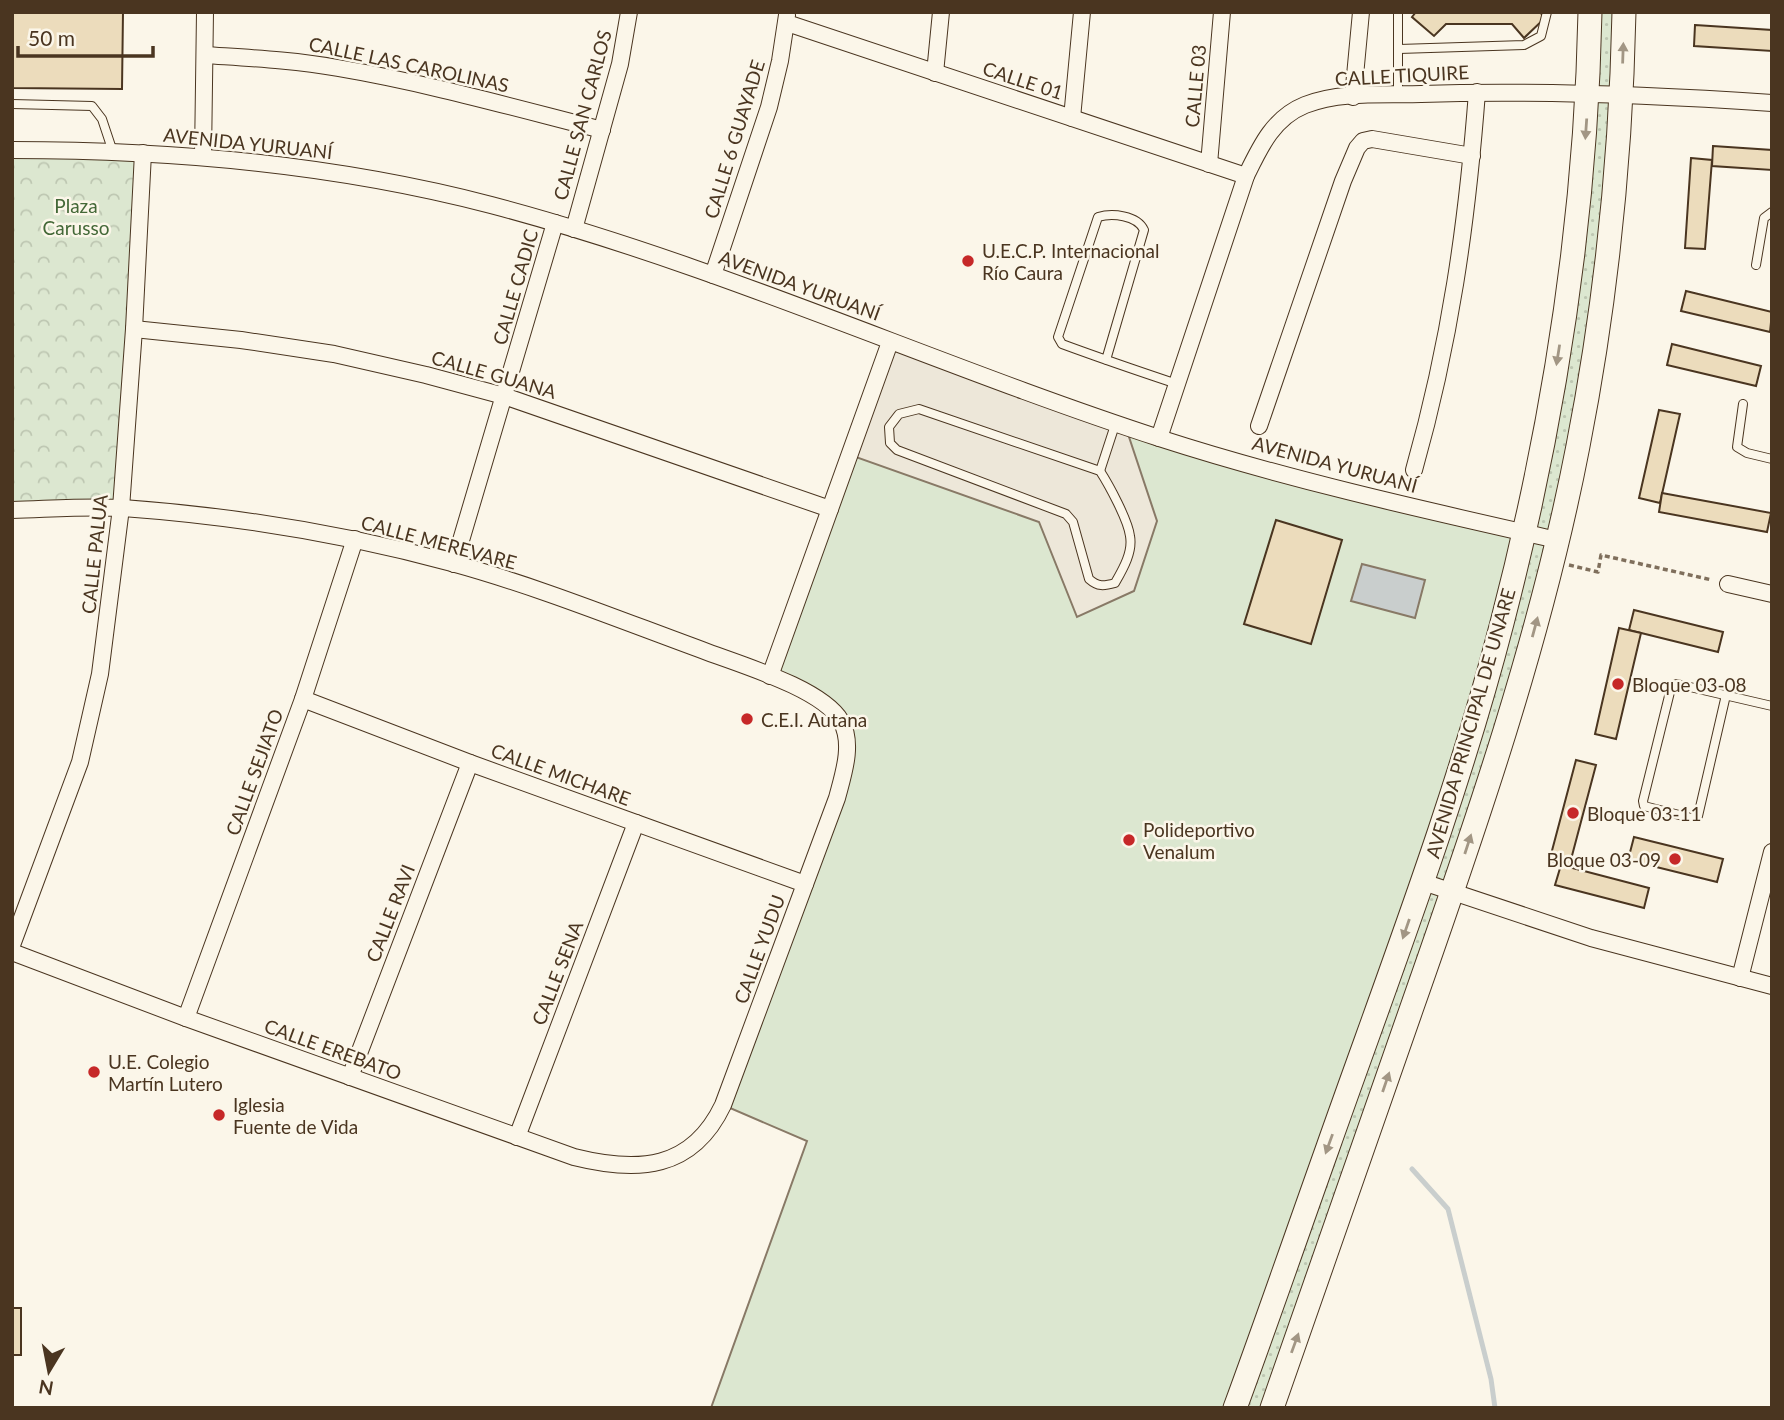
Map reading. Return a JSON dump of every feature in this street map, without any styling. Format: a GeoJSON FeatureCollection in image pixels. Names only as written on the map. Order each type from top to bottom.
{"type":"FeatureCollection","features":[{"type":"Feature","properties":{"kind":"street"},"geometry":{"type":"LineString","coordinates":[[203,156],[205,12]]}},
{"type":"Feature","properties":{"kind":"street","name":"CALLE SAN CARLOS"},"geometry":{"type":"LineString","coordinates":[[574,229],[620,64],[629,12]]}},
{"type":"Feature","properties":{"kind":"street"},"geometry":{"type":"LineString","coordinates":[[935,73],[941,12]]}},
{"type":"Feature","properties":{"kind":"street"},"geometry":{"type":"LineString","coordinates":[[1072,118],[1082,12]]}},
{"type":"Feature","properties":{"kind":"street","name":"CALLE 03"},"geometry":{"type":"LineString","coordinates":[[1209,164],[1222,12]]}},
{"type":"Feature","properties":{"kind":"street"},"geometry":{"type":"LineString","coordinates":[[1353,97],[1361,12]]}},
{"type":"Feature","properties":{"kind":"street","name":"AVENIDA PRINCIPAL DE UNARE"},"geometry":{"type":"LineString","coordinates":[[1236,1408],[1423,882],[1483,691],[1524,532],[1566,308],[1581,191],[1590,12]]}},
{"type":"Feature","properties":{"kind":"street","name":"AVENIDA PRINCIPAL DE UNARE"},"geometry":{"type":"LineString","coordinates":[[1272,1408],[1452,892],[1522,673],[1555,550],[1578,449],[1613,211],[1624,12]]}},
{"type":"Feature","properties":{"kind":"street","name":"CALLE 01"},"geometry":{"type":"LineString","coordinates":[[787,18],[935,73],[1246,176]]}},
{"type":"Feature","properties":{"kind":"street","name":"CALLE 6 GUAYADE"},"geometry":{"type":"LineString","coordinates":[[713,275],[769,107],[787,18]]}},
{"type":"Feature","properties":{"kind":"street","name":"CALLE LAS CAROLINAS"},"geometry":{"type":"LineString","coordinates":[[205,55],[336,67],[602,130]]}},
{"type":"Feature","properties":{"kind":"street"},"geometry":{"type":"LineString","coordinates":[[1414,470],[1451,320],[1472,156],[1477,92]]}},
{"type":"Feature","properties":{"kind":"street","name":"CALLE TIQUIRE"},"geometry":{"type":"LineString","coordinates":[[1159,438],[1246,176],[1266,136],[1284,117],[1306,105],[1329,99],[1477,92],[1588,92],[1772,103]]}},
{"type":"Feature","properties":{"kind":"street"},"geometry":{"type":"LineString","coordinates":[[1259,426],[1343,181],[1357,148],[1363,141],[1372,139],[1472,156]]}},
{"type":"Feature","properties":{"kind":"street","name":"AVENIDA YURUANÍ"},"geometry":{"type":"LineString","coordinates":[[12,150],[203,156],[362,177],[423,189],[555,223],[713,275],[890,342],[1159,438],[1353,491],[1524,532],[1555,550]]}},
{"type":"Feature","properties":{"kind":"street","name":"CALLE PALUA"},"geometry":{"type":"LineString","coordinates":[[12,945],[63,811],[89,727],[110,612],[121,508],[134,329],[143,153]]}},
{"type":"Feature","properties":{"kind":"street","name":"CALLE CADIC"},"geometry":{"type":"LineString","coordinates":[[454,564],[555,223]]}},
{"type":"Feature","properties":{"kind":"street","name":"CALLE GUANA"},"geometry":{"type":"LineString","coordinates":[[134,329],[241,340],[334,354],[504,396],[830,509]]}},
{"type":"Feature","properties":{"kind":"street"},"geometry":{"type":"LineString","coordinates":[[770,676],[890,342]]}},
{"type":"Feature","properties":{"kind":"street","name":"CALLE MEREVARE"},"geometry":{"type":"LineString","coordinates":[[12,510],[121,508],[193,515],[355,540],[454,564],[657,633],[770,676],[832,708]]}},
{"type":"Feature","properties":{"kind":"street","name":"CALLE SEJIATO"},"geometry":{"type":"LineString","coordinates":[[186,1018],[303,699],[355,540]]}},
{"type":"Feature","properties":{"kind":"street"},"geometry":{"type":"LineString","coordinates":[[1728,584],[1772,594]]}},
{"type":"Feature","properties":{"kind":"street","name":"CALLE MICHARE"},"geometry":{"type":"LineString","coordinates":[[303,699],[470,763],[805,884]]}},
{"type":"Feature","properties":{"kind":"street","name":"CALLE YUDU"},"geometry":{"type":"LineString","coordinates":[[644,1166],[681,1152],[700,1140],[714,1125],[723,1105],[837,798],[845,769],[847,744],[843,723],[832,708]]}},
{"type":"Feature","properties":{"kind":"street","name":"CALLE RAVI"},"geometry":{"type":"LineString","coordinates":[[350,1077],[470,763]]}},
{"type":"Feature","properties":{"kind":"street","name":"CALLE SENA"},"geometry":{"type":"LineString","coordinates":[[517,1138],[636,823]]}},
{"type":"Feature","properties":{"kind":"street"},"geometry":{"type":"LineString","coordinates":[[1740,978],[1772,852]]}},
{"type":"Feature","properties":{"kind":"street"},"geometry":{"type":"LineString","coordinates":[[1423,882],[1591,938],[1772,986]]}},
{"type":"Feature","properties":{"kind":"street","name":"CALLE EREBATO"},"geometry":{"type":"LineString","coordinates":[[12,953],[517,1138],[602,1164],[644,1166]]}},
{"type":"Feature","properties":{"kind":"lane"},"geometry":{"type":"LineString","coordinates":[[1398,12],[1398,95]]}},
{"type":"Feature","properties":{"kind":"lane"},"geometry":{"type":"LineString","coordinates":[[1399,49],[1524,46],[1541,36],[1547,12]]}},
{"type":"Feature","properties":{"kind":"lane"},"geometry":{"type":"LineString","coordinates":[[12,104],[92,106],[102,119],[113,152]]}},
{"type":"Feature","properties":{"kind":"lane"},"geometry":{"type":"LineString","coordinates":[[1756,265],[1764,218],[1772,212]]}},
{"type":"Feature","properties":{"kind":"lane"},"geometry":{"type":"LineString","coordinates":[[1106,360],[1144,230],[1138,221],[1112,214],[1098,217],[1058,337],[1062,344],[1106,360],[1177,384]]}},
{"type":"Feature","properties":{"kind":"lane"},"geometry":{"type":"LineString","coordinates":[[1743,404],[1737,447],[1747,453],[1772,459]]}},
{"type":"Feature","properties":{"kind":"lane"},"geometry":{"type":"LineString","coordinates":[[1100,471],[919,409],[899,414],[889,427],[890,443],[897,450],[1066,514],[1073,522],[1089,579],[1096,585],[1105,586],[1115,583],[1126,565],[1130,536],[1100,471],[1116,422]]}},
{"type":"Feature","properties":{"kind":"lane"},"geometry":{"type":"LineString","coordinates":[[1726,695],[1698,816],[1691,818],[1644,806],[1670,692],[1674,685],[1726,695],[1772,706]]}},
{"type":"Feature","properties":{"kind":"path"},"geometry":{"type":"LineString","coordinates":[[1555,550],[1598,572],[1601,555],[1728,584]]}},
{"type":"Feature","properties":{"kind":"green space"},"geometry":{"type":"Polygon","coordinates":[[[1590,12],[1624,12],[1618,146],[1552,561],[1272,1408],[1235,1408],[1543,442],[1590,12]]]}},
{"type":"Feature","properties":{"kind":"green space","name":"Plaza Carusso"},"geometry":{"type":"Polygon","coordinates":[[[12,150],[143,153],[121,508],[12,510],[12,150]]]}},
{"type":"Feature","properties":{"kind":"green space","name":"Polideportivo Venalum"},"geometry":{"type":"Polygon","coordinates":[[[890,342],[1159,438],[1524,532],[1502,623],[1235,1408],[711,1408],[807,1141],[723,1105],[837,798],[843,723],[770,676],[890,342]]]}},
{"type":"Feature","properties":{"kind":"shaded area"},"geometry":{"type":"Polygon","coordinates":[[[890,342],[1125,425],[1157,521],[1134,591],[1077,617],[1039,522],[850,455],[890,342]]]}},
{"type":"Feature","properties":{"kind":"shaded area"},"geometry":{"type":"Polygon","coordinates":[[[1362,564],[1425,580],[1415,618],[1351,601],[1362,564]]]}},
{"type":"Feature","properties":{"kind":"building"},"geometry":{"type":"Polygon","coordinates":[[[12,12],[123,12],[122,89],[12,88],[12,12]]]}},
{"type":"Feature","properties":{"kind":"building"},"geometry":{"type":"Polygon","coordinates":[[[1416,12],[1540,12],[1545,18],[1524,38],[1512,24],[1446,24],[1434,36],[1412,17],[1416,12]]]}},
{"type":"Feature","properties":{"kind":"building"},"geometry":{"type":"Polygon","coordinates":[[[1695,25],[1772,30],[1772,51],[1694,46],[1695,25]]]}},
{"type":"Feature","properties":{"kind":"building"},"geometry":{"type":"Polygon","coordinates":[[[1713,146],[1772,150],[1772,170],[1712,166],[1713,146]]]}},
{"type":"Feature","properties":{"kind":"building"},"geometry":{"type":"Polygon","coordinates":[[[1691,158],[1712,160],[1705,249],[1685,248],[1691,158]]]}},
{"type":"Feature","properties":{"kind":"building"},"geometry":{"type":"Polygon","coordinates":[[[1686,291],[1772,312],[1770,332],[1681,311],[1686,291]]]}},
{"type":"Feature","properties":{"kind":"building"},"geometry":{"type":"Polygon","coordinates":[[[1672,344],[1761,366],[1756,386],[1667,365],[1672,344]]]}},
{"type":"Feature","properties":{"kind":"building"},"geometry":{"type":"Polygon","coordinates":[[[1659,410],[1680,414],[1660,503],[1639,498],[1659,410]]]}},
{"type":"Feature","properties":{"kind":"building"},"geometry":{"type":"Polygon","coordinates":[[[1662,493],[1771,513],[1767,532],[1659,512],[1662,493]]]}},
{"type":"Feature","properties":{"kind":"building"},"geometry":{"type":"Polygon","coordinates":[[[1276,520],[1342,540],[1311,644],[1244,624],[1276,520]]]}},
{"type":"Feature","properties":{"kind":"building"},"geometry":{"type":"Polygon","coordinates":[[[1634,610],[1723,632],[1718,652],[1629,630],[1634,610]]]}},
{"type":"Feature","properties":{"kind":"building","name":"Bloque 03-08"},"geometry":{"type":"Polygon","coordinates":[[[1619,628],[1641,633],[1616,739],[1595,734],[1619,628]]]}},
{"type":"Feature","properties":{"kind":"building","name":"Bloque 03-11"},"geometry":{"type":"Polygon","coordinates":[[[1576,760],[1596,765],[1569,867],[1549,862],[1576,760]]]}},
{"type":"Feature","properties":{"kind":"building","name":"Bloque 03-09"},"geometry":{"type":"Polygon","coordinates":[[[1634,837],[1723,859],[1717,882],[1628,860],[1634,837]]]}},
{"type":"Feature","properties":{"kind":"building"},"geometry":{"type":"Polygon","coordinates":[[[1561,865],[1649,888],[1644,908],[1555,885],[1561,865]]]}},
{"type":"Feature","properties":{"kind":"building"},"geometry":{"type":"Polygon","coordinates":[[[12,1308],[21,1308],[21,1355],[12,1355],[12,1308]]]}},
{"type":"Feature","properties":{"kind":"waterway"},"geometry":{"type":"LineString","coordinates":[[1412,1169],[1448,1209],[1491,1379],[1495,1408]]}},
{"type":"Feature","properties":{"kind":"place","name":"U.E.C.P. Internacional Río Caura"},"geometry":{"type":"Point","coordinates":[968,261]}},
{"type":"Feature","properties":{"kind":"place","name":"Bloque 03-08"},"geometry":{"type":"Point","coordinates":[1618,684]}},
{"type":"Feature","properties":{"kind":"place","name":"C.E.I. Autana"},"geometry":{"type":"Point","coordinates":[747,719]}},
{"type":"Feature","properties":{"kind":"place","name":"Bloque 03-11"},"geometry":{"type":"Point","coordinates":[1573,813]}},
{"type":"Feature","properties":{"kind":"place","name":"Polideportivo Venalum"},"geometry":{"type":"Point","coordinates":[1129,840]}},
{"type":"Feature","properties":{"kind":"place","name":"Bloque 03-09"},"geometry":{"type":"Point","coordinates":[1675,859]}},
{"type":"Feature","properties":{"kind":"place","name":"U.E. Colegio Martín Lutero"},"geometry":{"type":"Point","coordinates":[94,1072]}},
{"type":"Feature","properties":{"kind":"place","name":"Iglesia Fuente de Vida"},"geometry":{"type":"Point","coordinates":[219,1115]}}]}
